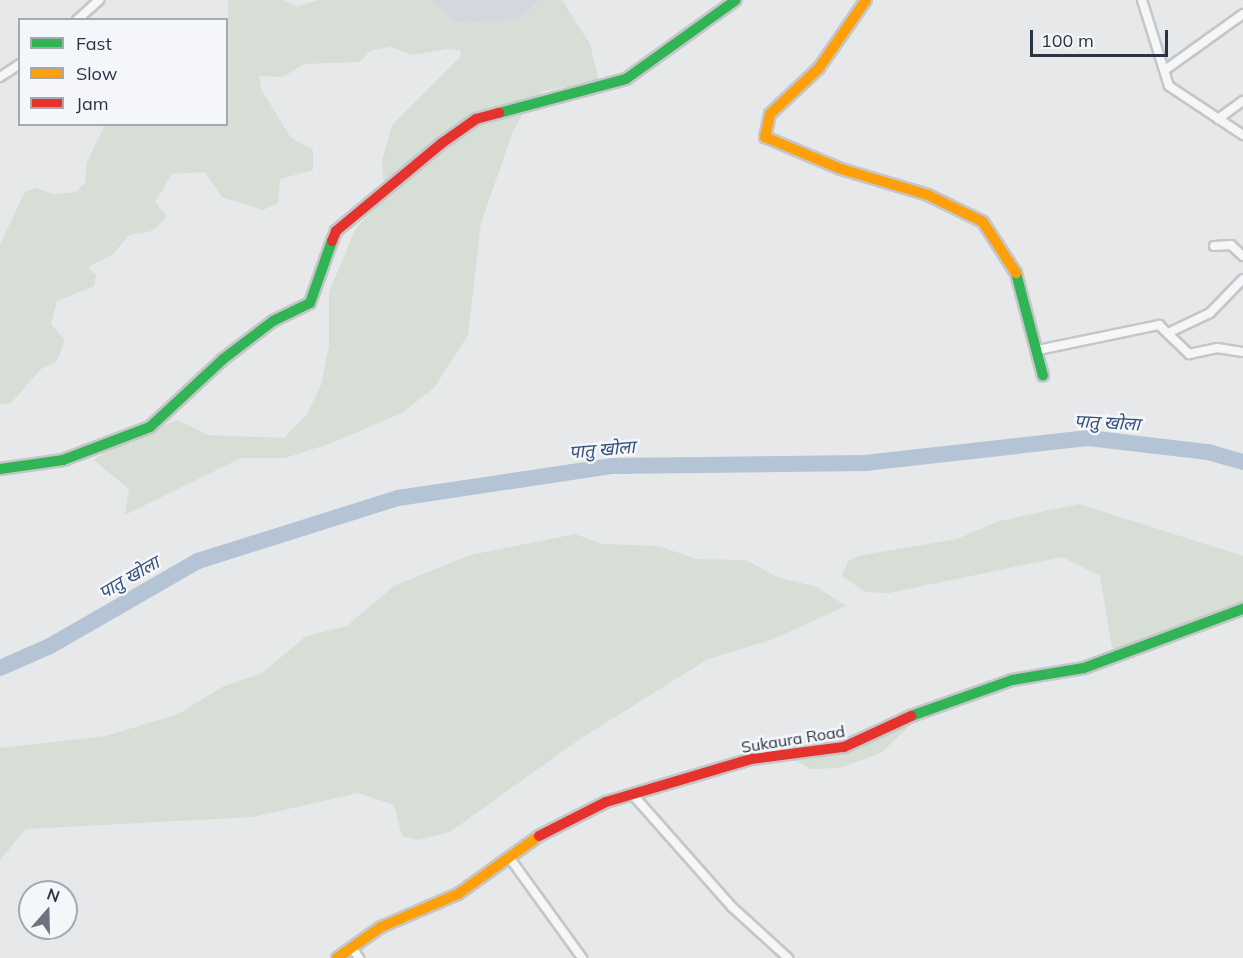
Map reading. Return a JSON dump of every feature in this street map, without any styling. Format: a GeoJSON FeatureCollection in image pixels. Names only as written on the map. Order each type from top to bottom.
{"type":"FeatureCollection","features":[{"type":"Feature","properties":{"kind":"street"},"geometry":{"type":"LineString","coordinates":[[79,18],[99,0]]}},
{"type":"Feature","properties":{"kind":"street"},"geometry":{"type":"LineString","coordinates":[[0,469],[63,460],[150,427],[222,360],[273,321],[310,303],[336,231],[442,143],[476,119],[626,79],[736,0]]}},
{"type":"Feature","properties":{"kind":"street"},"geometry":{"type":"LineString","coordinates":[[866,0],[819,68],[770,114],[765,137],[842,169],[928,195],[983,222],[1015,268],[1043,376]]}},
{"type":"Feature","properties":{"kind":"street"},"geometry":{"type":"LineString","coordinates":[[1142,0],[1169,86],[1243,135]]}},
{"type":"Feature","properties":{"kind":"street"},"geometry":{"type":"LineString","coordinates":[[1165,70],[1243,14]]}},
{"type":"Feature","properties":{"kind":"street"},"geometry":{"type":"LineString","coordinates":[[0,77],[18,65]]}},
{"type":"Feature","properties":{"kind":"street"},"geometry":{"type":"LineString","coordinates":[[1218,119],[1243,101]]}},
{"type":"Feature","properties":{"kind":"street"},"geometry":{"type":"LineString","coordinates":[[1214,246],[1231,245],[1243,256]]}},
{"type":"Feature","properties":{"kind":"street"},"geometry":{"type":"LineString","coordinates":[[1170,332],[1210,313],[1243,279]]}},
{"type":"Feature","properties":{"kind":"street"},"geometry":{"type":"LineString","coordinates":[[1038,350],[1159,325],[1170,332],[1189,354],[1217,348],[1242,353],[1243,341]]}},
{"type":"Feature","properties":{"kind":"street","name":"Sukaura Road"},"geometry":{"type":"LineString","coordinates":[[338,958],[356,953],[381,927],[458,894],[558,824],[633,795],[751,759],[844,747],[926,709],[1012,680],[1092,666],[1243,609]]}},
{"type":"Feature","properties":{"kind":"street"},"geometry":{"type":"LineString","coordinates":[[633,795],[732,907],[788,958]]}},
{"type":"Feature","properties":{"kind":"street"},"geometry":{"type":"LineString","coordinates":[[509,857],[582,958]]}},
{"type":"Feature","properties":{"kind":"shaded area"},"geometry":{"type":"Polygon","coordinates":[[[228,0],[283,0],[297,7],[318,0],[430,0],[453,21],[465,23],[516,20],[540,0],[562,0],[590,44],[599,81],[544,91],[530,102],[513,131],[481,223],[468,335],[434,388],[402,413],[332,443],[285,458],[241,458],[125,515],[129,489],[94,460],[124,439],[178,420],[208,435],[284,438],[307,414],[321,385],[329,346],[329,292],[355,230],[385,195],[382,161],[392,125],[461,56],[460,50],[448,49],[412,55],[391,47],[372,50],[359,62],[304,64],[283,77],[259,76],[261,89],[291,138],[313,150],[313,170],[280,179],[278,203],[263,210],[222,197],[205,172],[172,174],[155,202],[166,215],[164,220],[152,231],[129,235],[113,254],[88,267],[96,275],[94,286],[57,301],[51,324],[65,340],[57,361],[41,369],[11,403],[0,404],[0,244],[25,192],[35,188],[53,194],[76,192],[85,183],[87,162],[105,126],[228,126],[228,0]]]}},
{"type":"Feature","properties":{"kind":"shaded area"},"geometry":{"type":"Polygon","coordinates":[[[430,0],[541,0],[516,20],[465,23],[453,21],[430,0]]]}},
{"type":"Feature","properties":{"kind":"shaded area"},"geometry":{"type":"Polygon","coordinates":[[[1079,504],[1243,556],[1243,602],[1131,647],[1112,648],[1100,576],[1062,557],[889,593],[865,592],[842,576],[848,561],[858,556],[957,539],[999,521],[1079,504]]]}},
{"type":"Feature","properties":{"kind":"shaded area"},"geometry":{"type":"Polygon","coordinates":[[[575,534],[601,544],[659,546],[696,559],[746,560],[777,577],[817,587],[846,606],[771,640],[708,659],[580,739],[450,832],[418,840],[402,836],[394,805],[358,793],[253,817],[26,829],[0,860],[0,748],[106,736],[178,714],[224,686],[261,674],[306,636],[347,626],[394,586],[470,555],[575,534]]]}},
{"type":"Feature","properties":{"kind":"shaded area"},"geometry":{"type":"Polygon","coordinates":[[[916,720],[881,753],[839,768],[811,769],[795,760],[845,752],[916,720]]]}},
{"type":"Feature","properties":{"kind":"waterway","name":"पातु खोला"},"geometry":{"type":"LineString","coordinates":[[0,668],[50,646],[198,561],[398,498],[613,466],[865,463],[1088,438],[1208,452],[1243,462]]}},
{"type":"Feature","properties":{"kind":"traffic: fast"},"geometry":{"type":"LineString","coordinates":[[499,113],[626,79],[736,0]]}},
{"type":"Feature","properties":{"kind":"traffic: fast"},"geometry":{"type":"LineString","coordinates":[[0,469],[63,460],[150,427],[222,360],[273,321],[310,303],[332,241]]}},
{"type":"Feature","properties":{"kind":"traffic: fast"},"geometry":{"type":"LineString","coordinates":[[1016,273],[1043,376]]}},
{"type":"Feature","properties":{"kind":"traffic: fast"},"geometry":{"type":"LineString","coordinates":[[911,716],[1012,680],[1084,668],[1243,609]]}},
{"type":"Feature","properties":{"kind":"traffic: slow"},"geometry":{"type":"LineString","coordinates":[[866,0],[819,68],[770,114],[765,137],[841,169],[928,195],[983,222],[1016,273]]}},
{"type":"Feature","properties":{"kind":"traffic: slow"},"geometry":{"type":"LineString","coordinates":[[337,958],[381,927],[458,894],[539,836]]}},
{"type":"Feature","properties":{"kind":"traffic: jam"},"geometry":{"type":"LineString","coordinates":[[332,241],[336,231],[442,143],[476,119],[499,113]]}},
{"type":"Feature","properties":{"kind":"traffic: jam"},"geometry":{"type":"LineString","coordinates":[[539,836],[606,802],[751,759],[844,747],[911,716]]}}]}
